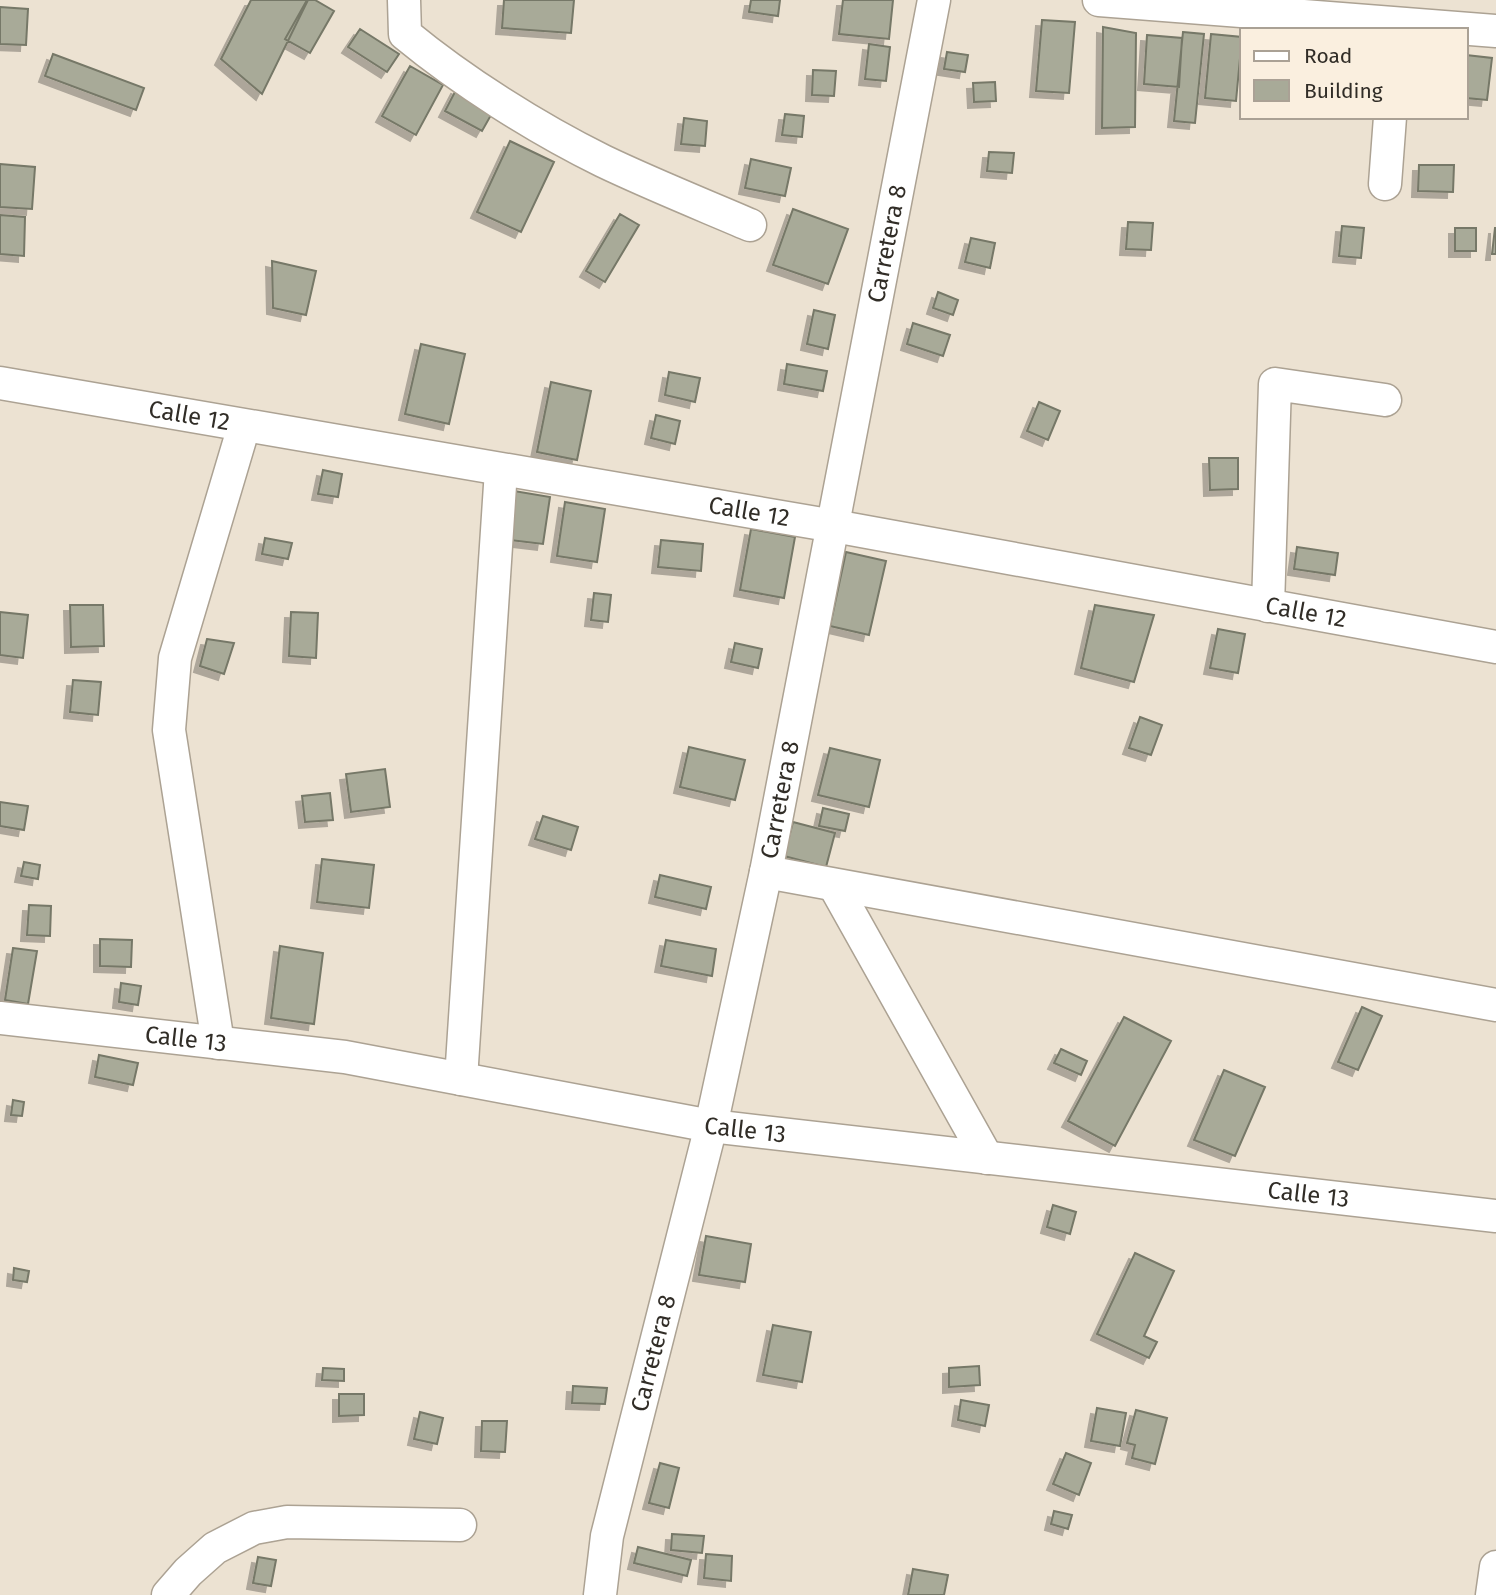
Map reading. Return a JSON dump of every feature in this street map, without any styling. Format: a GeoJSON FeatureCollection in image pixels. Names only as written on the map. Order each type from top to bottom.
{"type":"FeatureCollection","features":[{"type":"Feature","properties":{"kind":"street"},"geometry":{"type":"LineString","coordinates":[[404,0],[405,34],[430,54],[525,117],[602,160],[750,225]]}},
{"type":"Feature","properties":{"kind":"street","name":"Carretera 8"},"geometry":{"type":"LineString","coordinates":[[600,1595],[607,1536],[711,1126],[766,872],[934,0]]}},
{"type":"Feature","properties":{"kind":"street"},"geometry":{"type":"LineString","coordinates":[[1099,0],[1422,28]]}},
{"type":"Feature","properties":{"kind":"street"},"geometry":{"type":"LineString","coordinates":[[1468,30],[1496,31]]}},
{"type":"Feature","properties":{"kind":"street"},"geometry":{"type":"LineString","coordinates":[[1385,184],[1390,119]]}},
{"type":"Feature","properties":{"kind":"street","name":"Calle 12"},"geometry":{"type":"LineString","coordinates":[[0,383],[834,526],[1496,647]]}},
{"type":"Feature","properties":{"kind":"street"},"geometry":{"type":"LineString","coordinates":[[1268,606],[1275,384],[1385,400]]}},
{"type":"Feature","properties":{"kind":"street"},"geometry":{"type":"LineString","coordinates":[[218,1043],[169,730],[175,658],[244,426]]}},
{"type":"Feature","properties":{"kind":"street"},"geometry":{"type":"LineString","coordinates":[[461,1079],[501,470]]}},
{"type":"Feature","properties":{"kind":"street"},"geometry":{"type":"LineString","coordinates":[[766,872],[1496,1005]]}},
{"type":"Feature","properties":{"kind":"street"},"geometry":{"type":"LineString","coordinates":[[834,885],[987,1158]]}},
{"type":"Feature","properties":{"kind":"street","name":"Calle 13"},"geometry":{"type":"LineString","coordinates":[[0,1017],[345,1057],[711,1126],[1496,1216]]}},
{"type":"Feature","properties":{"kind":"street"},"geometry":{"type":"LineString","coordinates":[[168,1595],[188,1572],[215,1548],[254,1528],[287,1522],[460,1525]]}},
{"type":"Feature","properties":{"kind":"street"},"geometry":{"type":"LineString","coordinates":[[1492,1595],[1496,1567]]}},
{"type":"Feature","properties":{"kind":"building"},"geometry":{"type":"Polygon","coordinates":[[[251,0],[308,0],[262,94],[221,59],[251,0]]]}},
{"type":"Feature","properties":{"kind":"building"},"geometry":{"type":"Polygon","coordinates":[[[307,0],[315,0],[334,11],[310,53],[285,39],[307,0]]]}},
{"type":"Feature","properties":{"kind":"building"},"geometry":{"type":"Polygon","coordinates":[[[504,0],[574,0],[571,33],[502,28],[504,0]]]}},
{"type":"Feature","properties":{"kind":"building"},"geometry":{"type":"Polygon","coordinates":[[[751,0],[780,0],[778,16],[749,12],[751,0]]]}},
{"type":"Feature","properties":{"kind":"building"},"geometry":{"type":"Polygon","coordinates":[[[843,0],[893,0],[889,39],[839,34],[843,0]]]}},
{"type":"Feature","properties":{"kind":"building"},"geometry":{"type":"Polygon","coordinates":[[[0,7],[28,9],[26,45],[0,44],[0,7]]]}},
{"type":"Feature","properties":{"kind":"building"},"geometry":{"type":"Polygon","coordinates":[[[1042,20],[1075,22],[1069,93],[1036,91],[1042,20]]]}},
{"type":"Feature","properties":{"kind":"building"},"geometry":{"type":"Polygon","coordinates":[[[1103,27],[1136,33],[1135,127],[1102,128],[1103,27]]]}},
{"type":"Feature","properties":{"kind":"building"},"geometry":{"type":"Polygon","coordinates":[[[360,29],[399,54],[387,72],[348,47],[360,29]]]}},
{"type":"Feature","properties":{"kind":"building"},"geometry":{"type":"Polygon","coordinates":[[[1183,32],[1204,34],[1195,123],[1174,121],[1183,32]]]}},
{"type":"Feature","properties":{"kind":"building"},"geometry":{"type":"Polygon","coordinates":[[[1211,34],[1240,37],[1236,101],[1205,98],[1211,34]]]}},
{"type":"Feature","properties":{"kind":"building"},"geometry":{"type":"Polygon","coordinates":[[[1147,35],[1182,38],[1179,87],[1144,84],[1147,35]]]}},
{"type":"Feature","properties":{"kind":"building"},"geometry":{"type":"Polygon","coordinates":[[[869,44],[890,47],[886,81],[865,79],[869,44]]]}},
{"type":"Feature","properties":{"kind":"building"},"geometry":{"type":"Polygon","coordinates":[[[947,52],[968,55],[965,72],[944,69],[947,52]]]}},
{"type":"Feature","properties":{"kind":"building"},"geometry":{"type":"Polygon","coordinates":[[[53,54],[144,88],[136,110],[45,76],[53,54]]]}},
{"type":"Feature","properties":{"kind":"building"},"geometry":{"type":"Polygon","coordinates":[[[1468,55],[1492,58],[1487,100],[1468,98],[1468,55]]]}},
{"type":"Feature","properties":{"kind":"building"},"geometry":{"type":"Polygon","coordinates":[[[410,66],[443,85],[416,135],[382,116],[410,66]]]}},
{"type":"Feature","properties":{"kind":"building"},"geometry":{"type":"Polygon","coordinates":[[[813,70],[836,71],[834,96],[812,95],[813,70]]]}},
{"type":"Feature","properties":{"kind":"building"},"geometry":{"type":"Polygon","coordinates":[[[995,82],[996,101],[974,102],[973,83],[995,82]]]}},
{"type":"Feature","properties":{"kind":"building"},"geometry":{"type":"Polygon","coordinates":[[[457,88],[495,108],[482,131],[445,111],[457,88]]]}},
{"type":"Feature","properties":{"kind":"building"},"geometry":{"type":"Polygon","coordinates":[[[785,114],[804,116],[802,137],[782,135],[785,114]]]}},
{"type":"Feature","properties":{"kind":"building"},"geometry":{"type":"Polygon","coordinates":[[[684,118],[707,121],[705,146],[681,144],[684,118]]]}},
{"type":"Feature","properties":{"kind":"building"},"geometry":{"type":"Polygon","coordinates":[[[510,141],[554,162],[521,232],[477,212],[510,141]]]}},
{"type":"Feature","properties":{"kind":"building"},"geometry":{"type":"Polygon","coordinates":[[[989,152],[1014,153],[1012,173],[987,171],[989,152]]]}},
{"type":"Feature","properties":{"kind":"building"},"geometry":{"type":"Polygon","coordinates":[[[751,159],[791,168],[785,196],[745,188],[751,159]]]}},
{"type":"Feature","properties":{"kind":"building"},"geometry":{"type":"Polygon","coordinates":[[[0,164],[35,167],[32,209],[0,207],[0,164]]]}},
{"type":"Feature","properties":{"kind":"building"},"geometry":{"type":"Polygon","coordinates":[[[1419,165],[1454,165],[1453,192],[1418,191],[1419,165]]]}},
{"type":"Feature","properties":{"kind":"building"},"geometry":{"type":"Polygon","coordinates":[[[793,209],[848,229],[828,284],[773,265],[793,209]]]}},
{"type":"Feature","properties":{"kind":"building"},"geometry":{"type":"Polygon","coordinates":[[[620,214],[639,225],[605,282],[586,271],[620,214]]]}},
{"type":"Feature","properties":{"kind":"building"},"geometry":{"type":"Polygon","coordinates":[[[0,215],[25,217],[24,256],[0,254],[0,215]]]}},
{"type":"Feature","properties":{"kind":"building"},"geometry":{"type":"Polygon","coordinates":[[[1128,222],[1153,223],[1151,250],[1126,249],[1128,222]]]}},
{"type":"Feature","properties":{"kind":"building"},"geometry":{"type":"Polygon","coordinates":[[[1342,226],[1364,228],[1361,258],[1339,256],[1342,226]]]}},
{"type":"Feature","properties":{"kind":"building"},"geometry":{"type":"Polygon","coordinates":[[[1455,228],[1476,228],[1476,251],[1455,251],[1455,228]]]}},
{"type":"Feature","properties":{"kind":"building"},"geometry":{"type":"Polygon","coordinates":[[[1495,228],[1496,254],[1492,254],[1495,228]]]}},
{"type":"Feature","properties":{"kind":"building"},"geometry":{"type":"Polygon","coordinates":[[[971,238],[995,243],[990,268],[965,262],[971,238]]]}},
{"type":"Feature","properties":{"kind":"building"},"geometry":{"type":"Polygon","coordinates":[[[272,261],[316,271],[306,315],[273,308],[272,261]]]}},
{"type":"Feature","properties":{"kind":"building"},"geometry":{"type":"Polygon","coordinates":[[[938,292],[958,300],[953,315],[933,308],[938,292]]]}},
{"type":"Feature","properties":{"kind":"building"},"geometry":{"type":"Polygon","coordinates":[[[814,310],[835,315],[828,349],[807,344],[814,310]]]}},
{"type":"Feature","properties":{"kind":"building"},"geometry":{"type":"Polygon","coordinates":[[[913,323],[950,335],[943,356],[907,344],[913,323]]]}},
{"type":"Feature","properties":{"kind":"building"},"geometry":{"type":"Polygon","coordinates":[[[421,344],[465,354],[449,424],[405,414],[421,344]]]}},
{"type":"Feature","properties":{"kind":"building"},"geometry":{"type":"Polygon","coordinates":[[[787,364],[827,371],[823,391],[784,384],[787,364]]]}},
{"type":"Feature","properties":{"kind":"building"},"geometry":{"type":"Polygon","coordinates":[[[669,372],[700,378],[695,402],[665,395],[669,372]]]}},
{"type":"Feature","properties":{"kind":"building"},"geometry":{"type":"Polygon","coordinates":[[[551,382],[591,391],[577,460],[537,452],[551,382]]]}},
{"type":"Feature","properties":{"kind":"building"},"geometry":{"type":"Polygon","coordinates":[[[1039,402],[1060,411],[1048,440],[1027,431],[1039,402]]]}},
{"type":"Feature","properties":{"kind":"building"},"geometry":{"type":"Polygon","coordinates":[[[656,415],[680,421],[675,444],[651,438],[656,415]]]}},
{"type":"Feature","properties":{"kind":"building"},"geometry":{"type":"Polygon","coordinates":[[[1209,458],[1238,458],[1238,489],[1210,490],[1209,458]]]}},
{"type":"Feature","properties":{"kind":"building"},"geometry":{"type":"Polygon","coordinates":[[[323,470],[342,474],[338,497],[318,494],[323,470]]]}},
{"type":"Feature","properties":{"kind":"building"},"geometry":{"type":"Polygon","coordinates":[[[508,490],[550,497],[543,544],[501,539],[508,490]]]}},
{"type":"Feature","properties":{"kind":"building"},"geometry":{"type":"Polygon","coordinates":[[[565,502],[605,509],[597,562],[557,556],[565,502]]]}},
{"type":"Feature","properties":{"kind":"building"},"geometry":{"type":"Polygon","coordinates":[[[751,529],[795,537],[784,598],[740,590],[751,529]]]}},
{"type":"Feature","properties":{"kind":"building"},"geometry":{"type":"Polygon","coordinates":[[[265,538],[292,543],[288,559],[262,554],[265,538]]]}},
{"type":"Feature","properties":{"kind":"building"},"geometry":{"type":"Polygon","coordinates":[[[661,540],[703,544],[701,571],[658,567],[661,540]]]}},
{"type":"Feature","properties":{"kind":"building"},"geometry":{"type":"Polygon","coordinates":[[[1297,547],[1338,553],[1335,575],[1294,569],[1297,547]]]}},
{"type":"Feature","properties":{"kind":"building"},"geometry":{"type":"Polygon","coordinates":[[[846,552],[886,561],[869,635],[830,626],[846,552]]]}},
{"type":"Feature","properties":{"kind":"building"},"geometry":{"type":"Polygon","coordinates":[[[594,593],[611,595],[608,622],[591,620],[594,593]]]}},
{"type":"Feature","properties":{"kind":"building"},"geometry":{"type":"Polygon","coordinates":[[[70,605],[103,605],[104,646],[71,647],[70,605]]]}},
{"type":"Feature","properties":{"kind":"building"},"geometry":{"type":"Polygon","coordinates":[[[1095,605],[1154,615],[1134,682],[1081,668],[1095,605]]]}},
{"type":"Feature","properties":{"kind":"building"},"geometry":{"type":"Polygon","coordinates":[[[0,612],[28,615],[23,658],[0,655],[0,612]]]}},
{"type":"Feature","properties":{"kind":"building"},"geometry":{"type":"Polygon","coordinates":[[[291,612],[318,613],[316,658],[289,656],[291,612]]]}},
{"type":"Feature","properties":{"kind":"building"},"geometry":{"type":"Polygon","coordinates":[[[1218,629],[1245,634],[1238,673],[1210,668],[1218,629]]]}},
{"type":"Feature","properties":{"kind":"building"},"geometry":{"type":"Polygon","coordinates":[[[207,639],[234,643],[224,674],[200,666],[207,639]]]}},
{"type":"Feature","properties":{"kind":"building"},"geometry":{"type":"Polygon","coordinates":[[[735,643],[762,649],[758,668],[731,662],[735,643]]]}},
{"type":"Feature","properties":{"kind":"building"},"geometry":{"type":"Polygon","coordinates":[[[73,680],[101,682],[98,715],[70,712],[73,680]]]}},
{"type":"Feature","properties":{"kind":"building"},"geometry":{"type":"Polygon","coordinates":[[[1140,717],[1162,725],[1151,755],[1129,748],[1140,717]]]}},
{"type":"Feature","properties":{"kind":"building"},"geometry":{"type":"Polygon","coordinates":[[[689,747],[745,760],[735,800],[680,787],[689,747]]]}},
{"type":"Feature","properties":{"kind":"building"},"geometry":{"type":"Polygon","coordinates":[[[830,748],[880,760],[869,807],[818,795],[830,748]]]}},
{"type":"Feature","properties":{"kind":"building"},"geometry":{"type":"Polygon","coordinates":[[[385,769],[390,807],[351,812],[346,774],[385,769]]]}},
{"type":"Feature","properties":{"kind":"building"},"geometry":{"type":"Polygon","coordinates":[[[330,793],[333,820],[305,822],[302,796],[330,793]]]}},
{"type":"Feature","properties":{"kind":"building"},"geometry":{"type":"Polygon","coordinates":[[[0,802],[28,806],[24,830],[0,826],[0,802]]]}},
{"type":"Feature","properties":{"kind":"building"},"geometry":{"type":"Polygon","coordinates":[[[823,808],[849,814],[845,831],[819,826],[823,808]]]}},
{"type":"Feature","properties":{"kind":"building"},"geometry":{"type":"Polygon","coordinates":[[[543,816],[578,827],[571,850],[535,839],[543,816]]]}},
{"type":"Feature","properties":{"kind":"building"},"geometry":{"type":"Polygon","coordinates":[[[793,822],[835,833],[826,867],[784,856],[793,822]]]}},
{"type":"Feature","properties":{"kind":"building"},"geometry":{"type":"Polygon","coordinates":[[[322,859],[374,865],[369,908],[317,902],[322,859]]]}},
{"type":"Feature","properties":{"kind":"building"},"geometry":{"type":"Polygon","coordinates":[[[24,862],[40,865],[38,879],[21,876],[24,862]]]}},
{"type":"Feature","properties":{"kind":"building"},"geometry":{"type":"Polygon","coordinates":[[[660,875],[711,887],[706,909],[655,897],[660,875]]]}},
{"type":"Feature","properties":{"kind":"building"},"geometry":{"type":"Polygon","coordinates":[[[29,905],[51,906],[50,936],[27,935],[29,905]]]}},
{"type":"Feature","properties":{"kind":"building"},"geometry":{"type":"Polygon","coordinates":[[[100,939],[132,940],[131,967],[100,966],[100,939]]]}},
{"type":"Feature","properties":{"kind":"building"},"geometry":{"type":"Polygon","coordinates":[[[666,940],[716,949],[712,976],[661,966],[666,940]]]}},
{"type":"Feature","properties":{"kind":"building"},"geometry":{"type":"Polygon","coordinates":[[[280,946],[323,953],[314,1024],[271,1018],[280,946]]]}},
{"type":"Feature","properties":{"kind":"building"},"geometry":{"type":"Polygon","coordinates":[[[13,948],[37,951],[28,1004],[5,1000],[13,948]]]}},
{"type":"Feature","properties":{"kind":"building"},"geometry":{"type":"Polygon","coordinates":[[[121,983],[141,986],[138,1005],[119,1002],[121,983]]]}},
{"type":"Feature","properties":{"kind":"building"},"geometry":{"type":"Polygon","coordinates":[[[1362,1007],[1382,1016],[1358,1070],[1338,1062],[1362,1007]]]}},
{"type":"Feature","properties":{"kind":"building"},"geometry":{"type":"Polygon","coordinates":[[[1124,1017],[1171,1041],[1115,1146],[1068,1121],[1124,1017]]]}},
{"type":"Feature","properties":{"kind":"building"},"geometry":{"type":"Polygon","coordinates":[[[1061,1049],[1087,1061],[1081,1075],[1054,1063],[1061,1049]]]}},
{"type":"Feature","properties":{"kind":"building"},"geometry":{"type":"Polygon","coordinates":[[[99,1055],[138,1063],[133,1085],[95,1077],[99,1055]]]}},
{"type":"Feature","properties":{"kind":"building"},"geometry":{"type":"Polygon","coordinates":[[[1224,1070],[1265,1087],[1235,1156],[1194,1140],[1224,1070]]]}},
{"type":"Feature","properties":{"kind":"building"},"geometry":{"type":"Polygon","coordinates":[[[13,1100],[24,1102],[22,1116],[11,1115],[13,1100]]]}},
{"type":"Feature","properties":{"kind":"building"},"geometry":{"type":"Polygon","coordinates":[[[1053,1205],[1076,1212],[1070,1234],[1047,1227],[1053,1205]]]}},
{"type":"Feature","properties":{"kind":"building"},"geometry":{"type":"Polygon","coordinates":[[[706,1236],[751,1244],[745,1282],[699,1275],[706,1236]]]}},
{"type":"Feature","properties":{"kind":"building"},"geometry":{"type":"Polygon","coordinates":[[[1135,1253],[1174,1271],[1144,1336],[1157,1342],[1149,1358],[1097,1334],[1135,1253]]]}},
{"type":"Feature","properties":{"kind":"building"},"geometry":{"type":"Polygon","coordinates":[[[14,1268],[29,1271],[27,1282],[13,1280],[14,1268]]]}},
{"type":"Feature","properties":{"kind":"building"},"geometry":{"type":"Polygon","coordinates":[[[773,1325],[811,1332],[802,1382],[763,1375],[773,1325]]]}},
{"type":"Feature","properties":{"kind":"building"},"geometry":{"type":"Polygon","coordinates":[[[979,1366],[980,1385],[949,1387],[949,1368],[979,1366]]]}},
{"type":"Feature","properties":{"kind":"building"},"geometry":{"type":"Polygon","coordinates":[[[323,1368],[344,1369],[344,1381],[322,1380],[323,1368]]]}},
{"type":"Feature","properties":{"kind":"building"},"geometry":{"type":"Polygon","coordinates":[[[573,1386],[607,1388],[605,1404],[572,1403],[573,1386]]]}},
{"type":"Feature","properties":{"kind":"building"},"geometry":{"type":"Polygon","coordinates":[[[339,1394],[364,1394],[364,1415],[339,1416],[339,1394]]]}},
{"type":"Feature","properties":{"kind":"building"},"geometry":{"type":"Polygon","coordinates":[[[961,1400],[989,1405],[985,1426],[958,1420],[961,1400]]]}},
{"type":"Feature","properties":{"kind":"building"},"geometry":{"type":"Polygon","coordinates":[[[1097,1408],[1126,1413],[1120,1446],[1091,1441],[1097,1408]]]}},
{"type":"Feature","properties":{"kind":"building"},"geometry":{"type":"Polygon","coordinates":[[[1136,1410],[1167,1418],[1155,1464],[1132,1458],[1135,1445],[1127,1443],[1136,1410]]]}},
{"type":"Feature","properties":{"kind":"building"},"geometry":{"type":"Polygon","coordinates":[[[420,1412],[443,1418],[437,1444],[414,1439],[420,1412]]]}},
{"type":"Feature","properties":{"kind":"building"},"geometry":{"type":"Polygon","coordinates":[[[482,1421],[507,1421],[505,1452],[481,1451],[482,1421]]]}},
{"type":"Feature","properties":{"kind":"building"},"geometry":{"type":"Polygon","coordinates":[[[1066,1453],[1091,1463],[1079,1495],[1053,1484],[1066,1453]]]}},
{"type":"Feature","properties":{"kind":"building"},"geometry":{"type":"Polygon","coordinates":[[[660,1463],[679,1468],[669,1508],[649,1503],[660,1463]]]}},
{"type":"Feature","properties":{"kind":"building"},"geometry":{"type":"Polygon","coordinates":[[[1054,1511],[1072,1515],[1068,1529],[1051,1524],[1054,1511]]]}},
{"type":"Feature","properties":{"kind":"building"},"geometry":{"type":"Polygon","coordinates":[[[672,1534],[704,1536],[702,1553],[671,1550],[672,1534]]]}},
{"type":"Feature","properties":{"kind":"building"},"geometry":{"type":"Polygon","coordinates":[[[638,1547],[691,1560],[687,1576],[634,1563],[638,1547]]]}},
{"type":"Feature","properties":{"kind":"building"},"geometry":{"type":"Polygon","coordinates":[[[706,1554],[732,1556],[731,1581],[704,1578],[706,1554]]]}},
{"type":"Feature","properties":{"kind":"building"},"geometry":{"type":"Polygon","coordinates":[[[258,1557],[276,1560],[271,1586],[253,1583],[258,1557]]]}},
{"type":"Feature","properties":{"kind":"building"},"geometry":{"type":"Polygon","coordinates":[[[913,1569],[948,1575],[944,1595],[908,1595],[913,1569]]]}}]}
